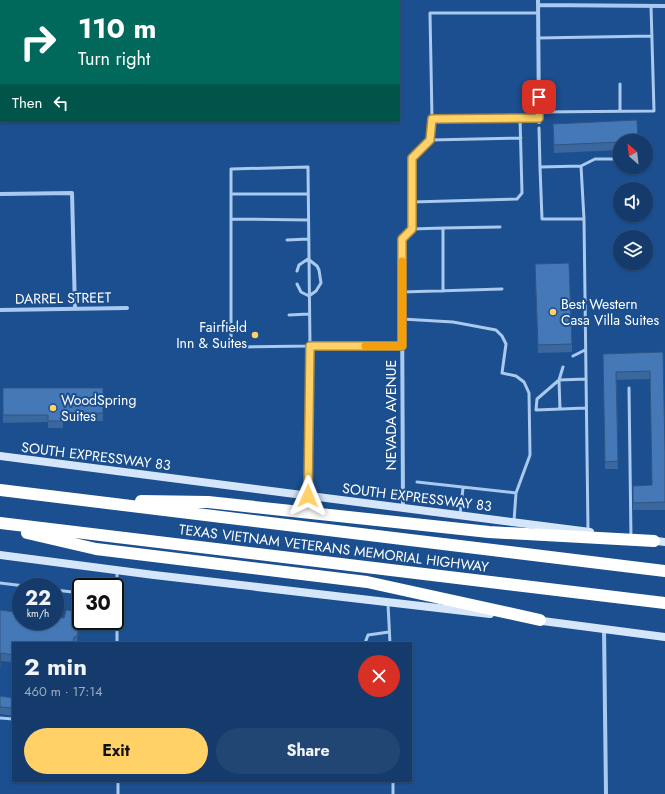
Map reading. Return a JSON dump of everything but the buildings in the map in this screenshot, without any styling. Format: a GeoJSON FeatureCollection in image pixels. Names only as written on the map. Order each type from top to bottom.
{"type":"FeatureCollection","features":[{"type":"Feature","properties":{"kind":"highway","name":"TEXAS VIETNAM VETERANS MEMORIAL HIGHWAY"},"geometry":{"type":"LineString","coordinates":[[0,490],[665,571]]}},
{"type":"Feature","properties":{"kind":"highway"},"geometry":{"type":"LineString","coordinates":[[74,500],[208,502],[489,532],[659,541]]}},
{"type":"Feature","properties":{"kind":"highway","name":"TEXAS VIETNAM VETERANS MEMORIAL HIGHWAY"},"geometry":{"type":"LineString","coordinates":[[0,523],[665,603]]}},
{"type":"Feature","properties":{"kind":"highway"},"geometry":{"type":"LineString","coordinates":[[0,527],[96,549],[367,582],[540,620]]}},
{"type":"Feature","properties":{"kind":"main road","name":"SOUTH EXPRESSWAY 83"},"geometry":{"type":"LineString","coordinates":[[0,456],[659,541]]}},
{"type":"Feature","properties":{"kind":"main road"},"geometry":{"type":"LineString","coordinates":[[0,555],[540,620],[665,637]]}},
{"type":"Feature","properties":{"kind":"street"},"geometry":{"type":"LineString","coordinates":[[538,0],[539,120]]}},
{"type":"Feature","properties":{"kind":"street"},"geometry":{"type":"LineString","coordinates":[[538,6],[665,6]]}},
{"type":"Feature","properties":{"kind":"street"},"geometry":{"type":"LineString","coordinates":[[0,194],[72,193],[75,309]]}},
{"type":"Feature","properties":{"kind":"street","name":"NEVADA AVENUE"},"geometry":{"type":"LineString","coordinates":[[403,508],[402,239],[412,229]]}},
{"type":"Feature","properties":{"kind":"street","name":"DARREL STREET"},"geometry":{"type":"LineString","coordinates":[[0,310],[127,308]]}},
{"type":"Feature","properties":{"kind":"street"},"geometry":{"type":"LineString","coordinates":[[308,496],[310,346],[402,346]]}},
{"type":"Feature","properties":{"kind":"street"},"geometry":{"type":"LineString","coordinates":[[604,628],[606,794]]}},
{"type":"Feature","properties":{"kind":"lane"},"geometry":{"type":"LineString","coordinates":[[539,112],[654,111],[651,6]]}},
{"type":"Feature","properties":{"kind":"lane"},"geometry":{"type":"LineString","coordinates":[[500,227],[412,229],[412,158],[430,140],[432,119],[430,13],[538,13]]}},
{"type":"Feature","properties":{"kind":"lane"},"geometry":{"type":"LineString","coordinates":[[538,38],[652,36]]}},
{"type":"Feature","properties":{"kind":"lane"},"geometry":{"type":"LineString","coordinates":[[620,84],[620,111]]}},
{"type":"Feature","properties":{"kind":"lane"},"geometry":{"type":"LineString","coordinates":[[432,119],[520,118],[539,120]]}},
{"type":"Feature","properties":{"kind":"lane"},"geometry":{"type":"LineString","coordinates":[[412,202],[517,199],[522,193],[520,118]]}},
{"type":"Feature","properties":{"kind":"lane"},"geometry":{"type":"LineString","coordinates":[[539,128],[542,219],[584,219]]}},
{"type":"Feature","properties":{"kind":"lane"},"geometry":{"type":"LineString","coordinates":[[430,140],[521,138]]}},
{"type":"Feature","properties":{"kind":"lane"},"geometry":{"type":"LineString","coordinates":[[540,167],[582,166],[595,159],[613,159]]}},
{"type":"Feature","properties":{"kind":"lane"},"geometry":{"type":"LineString","coordinates":[[582,166],[588,532]]}},
{"type":"Feature","properties":{"kind":"lane"},"geometry":{"type":"LineString","coordinates":[[308,168],[308,194],[310,346],[237,347],[231,337],[231,169],[308,168]]}},
{"type":"Feature","properties":{"kind":"lane"},"geometry":{"type":"LineString","coordinates":[[231,194],[308,194]]}},
{"type":"Feature","properties":{"kind":"lane"},"geometry":{"type":"LineString","coordinates":[[231,219],[308,220]]}},
{"type":"Feature","properties":{"kind":"lane"},"geometry":{"type":"LineString","coordinates":[[443,228],[443,291]]}},
{"type":"Feature","properties":{"kind":"lane"},"geometry":{"type":"LineString","coordinates":[[287,240],[308,239]]}},
{"type":"Feature","properties":{"kind":"lane"},"geometry":{"type":"LineString","coordinates":[[297,271],[300,265],[308,259]]}},
{"type":"Feature","properties":{"kind":"lane"},"geometry":{"type":"LineString","coordinates":[[308,259],[317,266],[319,270],[320,282],[316,291],[309,296]]}},
{"type":"Feature","properties":{"kind":"lane"},"geometry":{"type":"LineString","coordinates":[[297,284],[301,292],[309,296]]}},
{"type":"Feature","properties":{"kind":"lane"},"geometry":{"type":"LineString","coordinates":[[402,292],[502,289]]}},
{"type":"Feature","properties":{"kind":"lane"},"geometry":{"type":"LineString","coordinates":[[289,315],[309,314]]}},
{"type":"Feature","properties":{"kind":"lane"},"geometry":{"type":"LineString","coordinates":[[402,319],[453,322],[496,330],[502,336],[506,344],[502,373],[516,376],[524,382],[528,393],[530,455],[516,493],[514,522]]}},
{"type":"Feature","properties":{"kind":"lane"},"geometry":{"type":"LineString","coordinates":[[573,356],[585,350]]}},
{"type":"Feature","properties":{"kind":"lane"},"geometry":{"type":"LineString","coordinates":[[560,409],[559,380],[563,367]]}},
{"type":"Feature","properties":{"kind":"lane"},"geometry":{"type":"LineString","coordinates":[[586,379],[559,380],[537,399],[536,410],[586,408]]}},
{"type":"Feature","properties":{"kind":"lane"},"geometry":{"type":"LineString","coordinates":[[629,388],[631,538]]}},
{"type":"Feature","properties":{"kind":"lane"},"geometry":{"type":"LineString","coordinates":[[417,482],[516,493]]}},
{"type":"Feature","properties":{"kind":"lane"},"geometry":{"type":"LineString","coordinates":[[460,516],[463,488]]}},
{"type":"Feature","properties":{"kind":"lane"},"geometry":{"type":"LineString","coordinates":[[117,570],[117,578]]}},
{"type":"Feature","properties":{"kind":"lane"},"geometry":{"type":"LineString","coordinates":[[0,583],[12,584]]}},
{"type":"Feature","properties":{"kind":"lane"},"geometry":{"type":"LineString","coordinates":[[388,602],[390,642]]}},
{"type":"Feature","properties":{"kind":"lane"},"geometry":{"type":"LineString","coordinates":[[117,630],[118,642]]}},
{"type":"Feature","properties":{"kind":"lane"},"geometry":{"type":"LineString","coordinates":[[365,642],[368,635],[389,632]]}},
{"type":"Feature","properties":{"kind":"lane"},"geometry":{"type":"LineString","coordinates":[[0,718],[12,719]]}},
{"type":"Feature","properties":{"kind":"lane"},"geometry":{"type":"LineString","coordinates":[[118,782],[118,794]]}},
{"type":"Feature","properties":{"kind":"lane"},"geometry":{"type":"LineString","coordinates":[[393,782],[393,794]]}},
{"type":"Feature","properties":{"kind":"slow traffic"},"geometry":{"type":"LineString","coordinates":[[365,346],[402,346],[402,261]]}},
{"type":"Feature","properties":{"kind":"place","name":"Best Western Casa Villa Suites"},"geometry":{"type":"Point","coordinates":[553,312]}},
{"type":"Feature","properties":{"kind":"place","name":"Fairfield Inn & Suites"},"geometry":{"type":"Point","coordinates":[255,335]}},
{"type":"Feature","properties":{"kind":"place","name":"WoodSpring Suites"},"geometry":{"type":"Point","coordinates":[53,408]}},
{"type":"Feature","properties":{"kind":"route"},"geometry":{"type":"LineString","coordinates":[[308,496],[310,346],[402,346],[402,239],[412,229],[412,158],[430,140],[432,119],[539,118],[539,97]]}}]}
